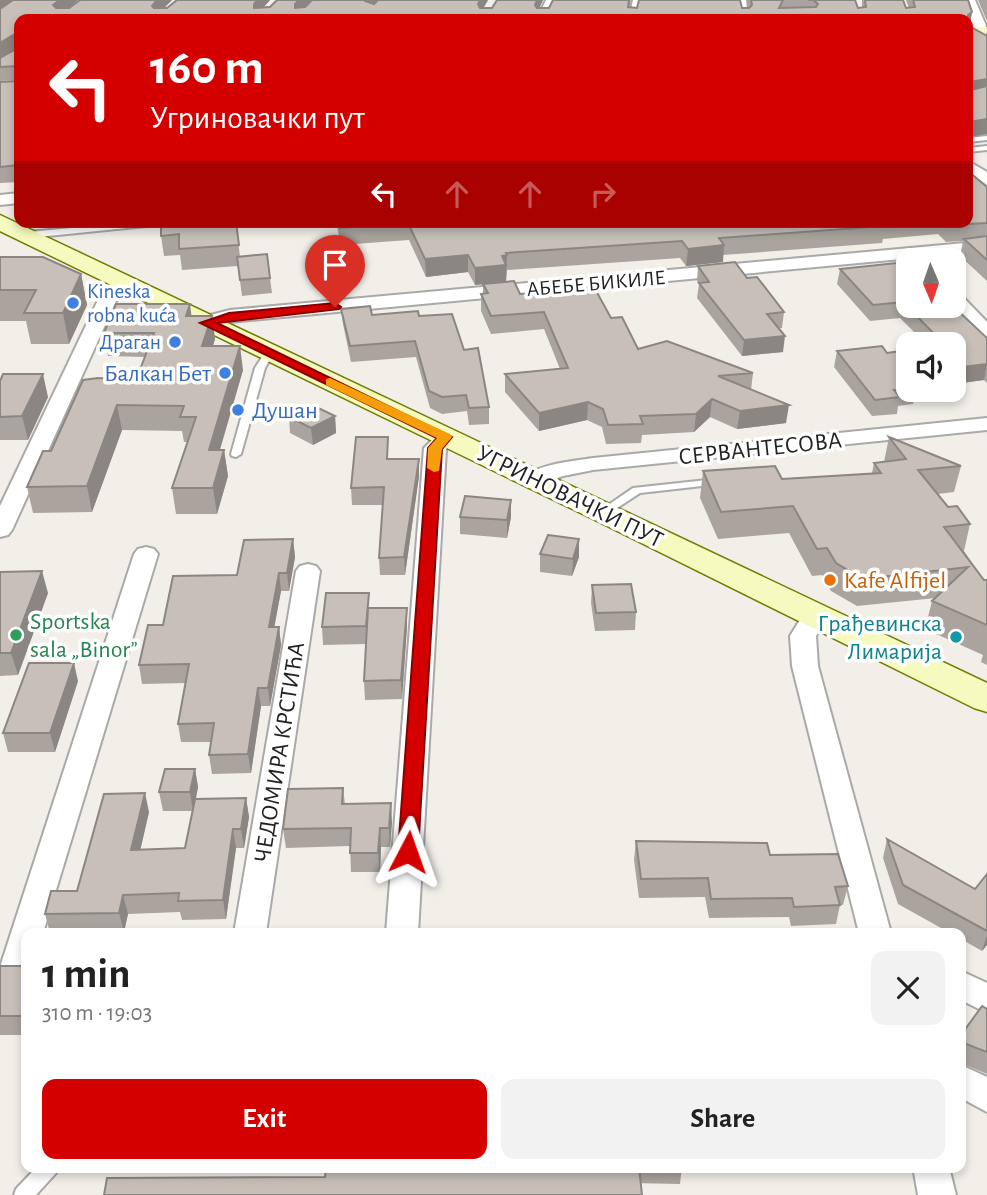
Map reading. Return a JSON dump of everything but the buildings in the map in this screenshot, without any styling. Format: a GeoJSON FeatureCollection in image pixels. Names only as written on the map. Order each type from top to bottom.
{"type":"FeatureCollection","features":[{"type":"Feature","properties":{"kind":"street"},"geometry":{"type":"LineString","coordinates":[[969,0],[979,27],[977,34]]}},
{"type":"Feature","properties":{"kind":"street"},"geometry":{"type":"LineString","coordinates":[[973,169],[987,180]]}},
{"type":"Feature","properties":{"kind":"street","name":"УГРИНОВАЧКИ ПУТ"},"geometry":{"type":"LineString","coordinates":[[0,222],[987,699]]}},
{"type":"Feature","properties":{"kind":"street","name":"АБЕБЕ БИКИЛЕ"},"geometry":{"type":"LineString","coordinates":[[966,249],[987,246]]}},
{"type":"Feature","properties":{"kind":"street","name":"АБЕБЕ БИКИЛЕ"},"geometry":{"type":"LineString","coordinates":[[206,323],[229,316],[896,260]]}},
{"type":"Feature","properties":{"kind":"street"},"geometry":{"type":"LineString","coordinates":[[0,530],[108,298],[129,285]]}},
{"type":"Feature","properties":{"kind":"street"},"geometry":{"type":"LineString","coordinates":[[966,311],[987,333]]}},
{"type":"Feature","properties":{"kind":"street","name":"СЕРВАНТЕСОВА"},"geometry":{"type":"LineString","coordinates":[[535,479],[558,470],[593,464],[987,424]]}},
{"type":"Feature","properties":{"kind":"street"},"geometry":{"type":"LineString","coordinates":[[402,928],[435,448],[446,437]]}},
{"type":"Feature","properties":{"kind":"street"},"geometry":{"type":"LineString","coordinates":[[27,928],[146,554]]}},
{"type":"Feature","properties":{"kind":"street","name":"ЧЕДОМИРА КРСТИЋА"},"geometry":{"type":"LineString","coordinates":[[251,928],[308,571]]}},
{"type":"Feature","properties":{"kind":"street"},"geometry":{"type":"LineString","coordinates":[[814,615],[803,636],[805,666],[874,928]]}},
{"type":"Feature","properties":{"kind":"street"},"geometry":{"type":"LineString","coordinates":[[966,987],[987,999]]}},
{"type":"Feature","properties":{"kind":"street"},"geometry":{"type":"LineString","coordinates":[[966,1083],[987,1096]]}},
{"type":"Feature","properties":{"kind":"street"},"geometry":{"type":"LineString","coordinates":[[932,1173],[937,1195]]}},
{"type":"Feature","properties":{"kind":"lane"},"geometry":{"type":"LineString","coordinates":[[28,236],[107,228]]}},
{"type":"Feature","properties":{"kind":"lane"},"geometry":{"type":"LineString","coordinates":[[236,454],[260,368],[272,354]]}},
{"type":"Feature","properties":{"kind":"lane"},"geometry":{"type":"LineString","coordinates":[[604,512],[637,490],[731,481]]}},
{"type":"Feature","properties":{"kind":"lane"},"geometry":{"type":"LineString","coordinates":[[23,1195],[44,1173]]}},
{"type":"Feature","properties":{"kind":"slow traffic"},"geometry":{"type":"LineString","coordinates":[[330,382],[446,437],[435,448],[434,468]]}},
{"type":"Feature","properties":{"kind":"place","name":"Kineska robna kuća"},"geometry":{"type":"Point","coordinates":[73,303]}},
{"type":"Feature","properties":{"kind":"place","name":"Драган"},"geometry":{"type":"Point","coordinates":[175,342]}},
{"type":"Feature","properties":{"kind":"place","name":"Балкан Бет"},"geometry":{"type":"Point","coordinates":[225,373]}},
{"type":"Feature","properties":{"kind":"place","name":"Душан"},"geometry":{"type":"Point","coordinates":[238,410]}},
{"type":"Feature","properties":{"kind":"place","name":"Kafe Alfijel"},"geometry":{"type":"Point","coordinates":[830,580]}},
{"type":"Feature","properties":{"kind":"place","name":"Sportska sala „Binor”"},"geometry":{"type":"Point","coordinates":[16,635]}},
{"type":"Feature","properties":{"kind":"place","name":"Грађевинска Лимарија"},"geometry":{"type":"Point","coordinates":[956,637]}},
{"type":"Feature","properties":{"kind":"route"},"geometry":{"type":"LineString","coordinates":[[335,307],[229,316],[206,323],[446,437],[435,448],[408,852]]}}]}
